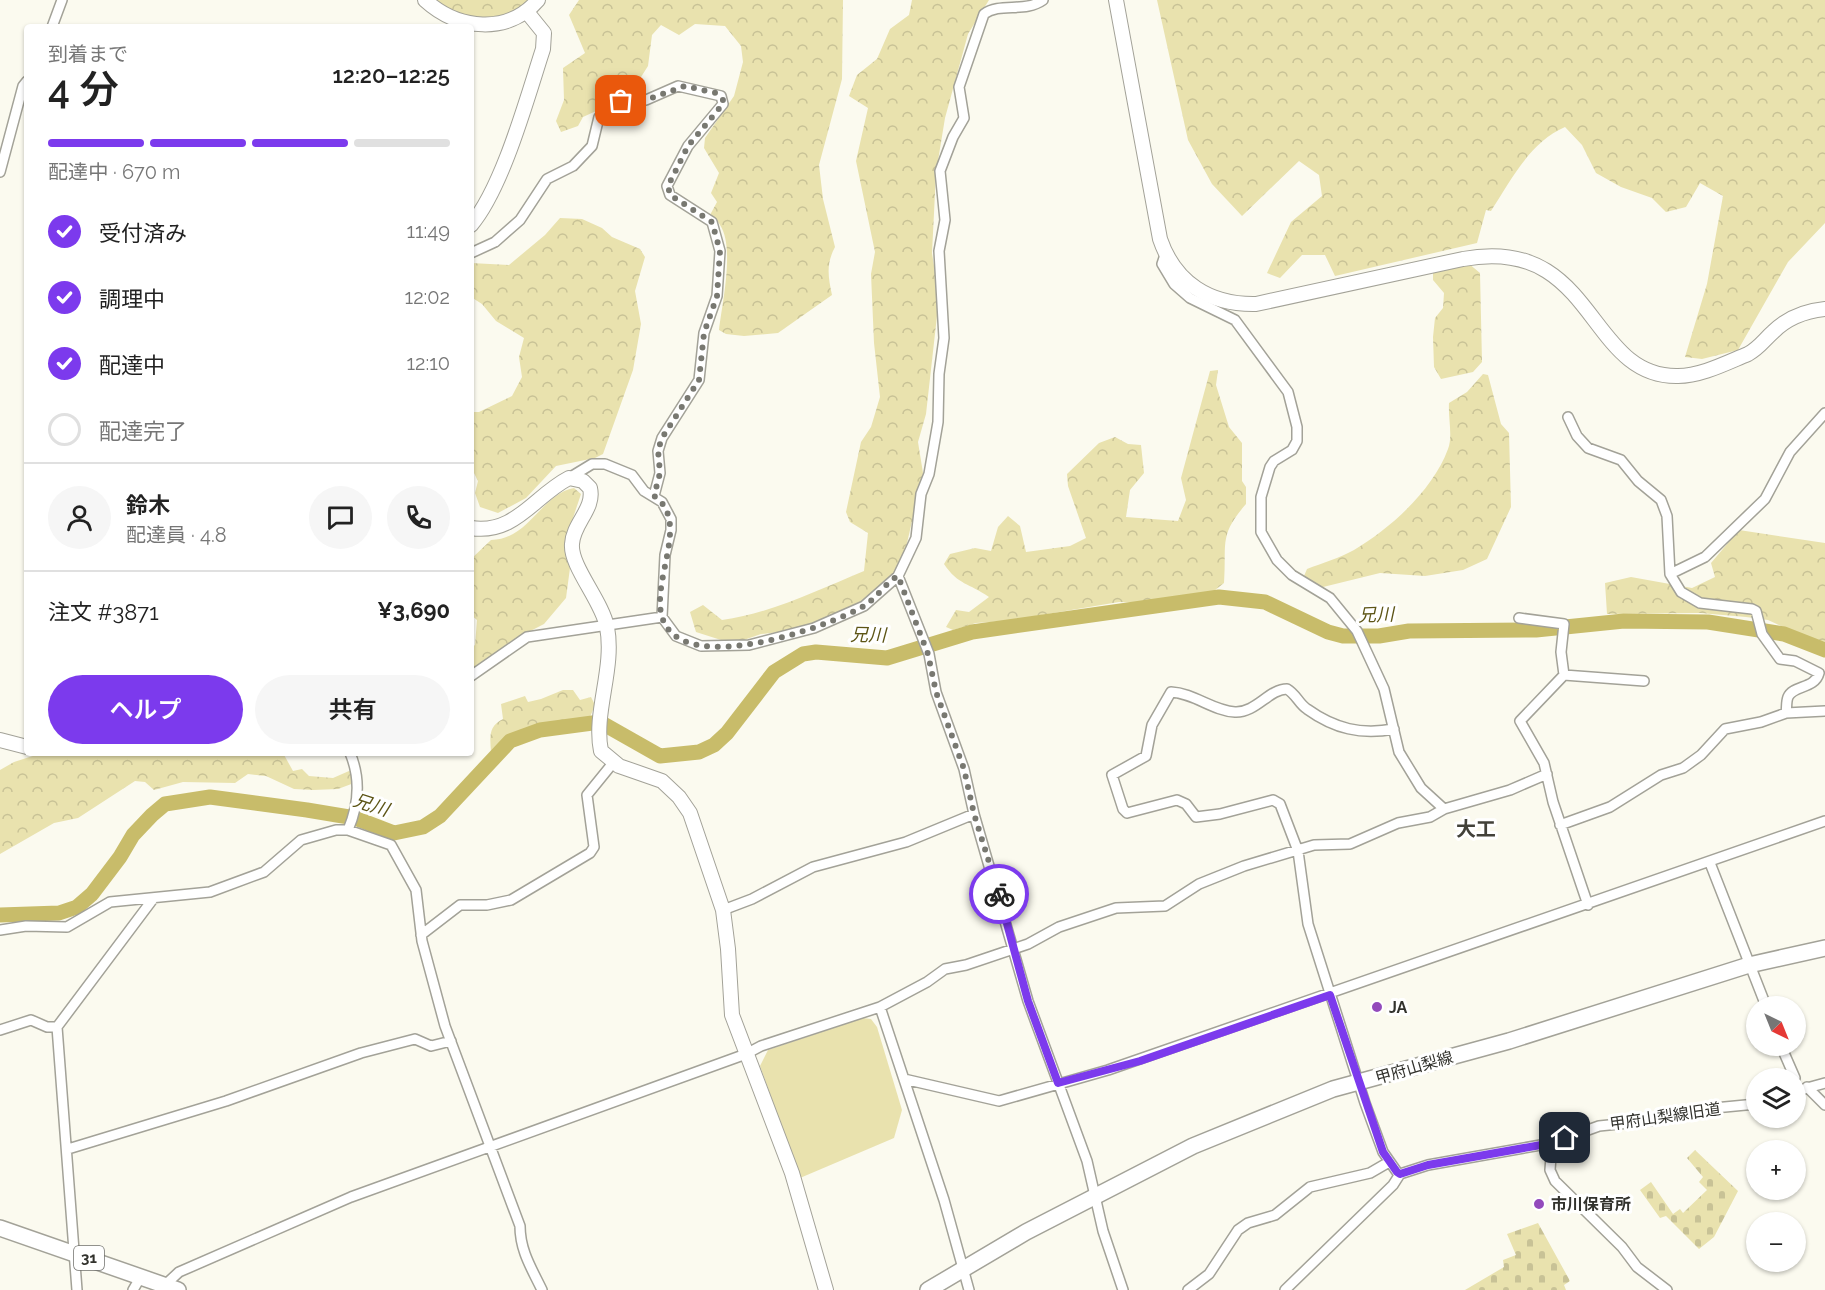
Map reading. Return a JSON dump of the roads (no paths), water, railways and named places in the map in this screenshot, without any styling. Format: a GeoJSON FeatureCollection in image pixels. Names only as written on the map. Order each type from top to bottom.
{"type":"FeatureCollection","features":[{"type":"Feature","properties":{"kind":"main road","name":"甲府山梨線"},"geometry":{"type":"LineString","coordinates":[[928,1290],[1094,1197],[1193,1146],[1333,1089],[1509,1041],[1749,965],[1825,948]]}},
{"type":"Feature","properties":{"kind":"main road","name":"31"},"geometry":{"type":"LineString","coordinates":[[0,1228],[75,1252],[137,1284],[171,1288]]}},
{"type":"Feature","properties":{"kind":"street"},"geometry":{"type":"LineString","coordinates":[[53,24],[62,0]]}},
{"type":"Feature","properties":{"kind":"street"},"geometry":{"type":"LineString","coordinates":[[425,0],[449,17],[472,24],[506,22],[527,12],[538,0]]}},
{"type":"Feature","properties":{"kind":"street"},"geometry":{"type":"LineString","coordinates":[[474,528],[492,529],[510,523],[569,478],[592,464],[605,464],[632,475],[644,491],[662,502],[671,519],[665,555],[662,617],[676,636],[700,646],[749,645],[814,628],[864,606],[898,576],[916,538],[921,494],[929,474],[938,422],[939,374],[944,338],[939,251],[945,220],[939,177],[953,137],[964,118],[960,82],[984,14],[990,10],[1032,7],[1043,0]]}},
{"type":"Feature","properties":{"kind":"street"},"geometry":{"type":"LineString","coordinates":[[1116,0],[1156,216],[1166,255],[1188,283],[1202,293],[1216,299],[1246,304],[1463,259],[1488,255],[1510,256],[1545,267],[1566,286],[1623,353],[1642,367],[1664,375],[1694,374],[1732,360],[1756,349],[1789,319],[1810,311],[1825,309]]}},
{"type":"Feature","properties":{"kind":"street"},"geometry":{"type":"LineString","coordinates":[[474,220],[485,204],[509,147],[543,49],[544,33],[527,12]]}},
{"type":"Feature","properties":{"kind":"street"},"geometry":{"type":"LineString","coordinates":[[0,172],[24,85]]}},
{"type":"Feature","properties":{"kind":"street"},"geometry":{"type":"LineString","coordinates":[[474,252],[495,242],[520,220],[547,179],[573,166],[592,146],[599,117],[621,101],[646,100],[678,86],[721,96],[723,104],[688,146],[668,186],[670,195],[712,222],[720,251],[717,296],[704,333],[699,380],[662,438],[658,450],[660,473],[654,496]]}},
{"type":"Feature","properties":{"kind":"street"},"geometry":{"type":"LineString","coordinates":[[1166,255],[1162,264],[1174,284],[1190,298],[1235,320],[1288,392],[1297,427],[1297,441],[1292,450],[1274,461],[1270,467],[1261,497],[1261,532],[1284,568],[1330,598],[1357,632],[1384,689],[1399,752],[1421,788],[1444,809]]}},
{"type":"Feature","properties":{"kind":"street"},"geometry":{"type":"LineString","coordinates":[[1670,574],[1706,557],[1765,499],[1790,452],[1825,413]]}},
{"type":"Feature","properties":{"kind":"street"},"geometry":{"type":"LineString","coordinates":[[1568,417],[1577,436],[1587,448],[1621,460],[1638,481],[1661,500],[1667,516],[1670,574],[1681,592],[1694,601],[1746,607],[1756,611],[1762,634],[1780,659],[1796,661],[1819,673],[1810,685],[1788,697],[1786,713]]}},
{"type":"Feature","properties":{"kind":"street"},"geometry":{"type":"LineString","coordinates":[[569,478],[583,481],[590,488],[590,504],[573,535],[572,545],[576,564],[594,594],[607,626],[609,658],[600,737],[601,751],[613,763],[662,781],[686,805],[723,910],[732,1015],[792,1173],[826,1290]]}},
{"type":"Feature","properties":{"kind":"street"},"geometry":{"type":"LineString","coordinates":[[898,576],[928,654],[936,692],[964,769],[974,814],[1028,1001],[1087,1161],[1094,1197],[1123,1290]]}},
{"type":"Feature","properties":{"kind":"street"},"geometry":{"type":"LineString","coordinates":[[474,674],[527,637],[662,617]]}},
{"type":"Feature","properties":{"kind":"street"},"geometry":{"type":"LineString","coordinates":[[1519,618],[1564,624],[1561,652],[1564,675]]}},
{"type":"Feature","properties":{"kind":"street"},"geometry":{"type":"LineString","coordinates":[[1564,675],[1644,681]]}},
{"type":"Feature","properties":{"kind":"street"},"geometry":{"type":"LineString","coordinates":[[1564,675],[1520,721],[1547,774],[1560,825],[1588,905]]}},
{"type":"Feature","properties":{"kind":"street"},"geometry":{"type":"LineString","coordinates":[[1285,1290],[1393,1185],[1400,1174],[1389,1162],[1359,1083],[1330,995],[1308,924],[1298,851],[1277,801],[1196,817],[1186,804],[1177,801],[1127,813],[1123,810],[1112,776],[1146,756],[1152,725],[1171,692],[1237,712],[1262,703],[1281,689],[1287,689],[1305,708],[1329,722],[1369,733],[1394,729]]}},
{"type":"Feature","properties":{"kind":"street"},"geometry":{"type":"LineString","coordinates":[[1560,825],[1610,807],[1661,775],[1683,768],[1701,755],[1725,729],[1761,722],[1786,713],[1825,711]]}},
{"type":"Feature","properties":{"kind":"street"},"geometry":{"type":"LineString","coordinates":[[0,740],[24,746]]}},
{"type":"Feature","properties":{"kind":"street"},"geometry":{"type":"LineString","coordinates":[[349,827],[358,792],[357,770],[351,756]]}},
{"type":"Feature","properties":{"kind":"street"},"geometry":{"type":"LineString","coordinates":[[421,935],[460,905],[488,905],[511,900],[590,853],[594,848],[587,795],[613,763]]}},
{"type":"Feature","properties":{"kind":"street"},"geometry":{"type":"LineString","coordinates":[[171,1288],[179,1272],[328,1207],[806,1030],[880,1007],[927,982],[945,969],[1013,950],[1059,927],[1116,908],[1165,906],[1199,884],[1244,866],[1325,844],[1350,844],[1398,823],[1430,817],[1444,809],[1510,790],[1547,774]]}},
{"type":"Feature","properties":{"kind":"street"},"geometry":{"type":"LineString","coordinates":[[723,910],[752,899],[813,867],[906,842],[974,814]]}},
{"type":"Feature","properties":{"kind":"street"},"geometry":{"type":"LineString","coordinates":[[904,1079],[999,1101],[1140,1061],[1825,821]]}},
{"type":"Feature","properties":{"kind":"street"},"geometry":{"type":"LineString","coordinates":[[0,930],[26,926],[67,927],[110,902],[210,892],[264,872],[301,840],[349,827],[391,846],[416,891],[421,935],[437,998],[520,1226],[520,1239],[531,1273],[542,1290]]}},
{"type":"Feature","properties":{"kind":"street"},"geometry":{"type":"LineString","coordinates":[[1710,863],[1762,996]]}},
{"type":"Feature","properties":{"kind":"street"},"geometry":{"type":"LineString","coordinates":[[77,1290],[57,1027],[153,898]]}},
{"type":"Feature","properties":{"kind":"street"},"geometry":{"type":"LineString","coordinates":[[880,1007],[969,1290]]}},
{"type":"Feature","properties":{"kind":"street"},"geometry":{"type":"LineString","coordinates":[[0,1030],[30,1020],[47,1027],[57,1027]]}},
{"type":"Feature","properties":{"kind":"street"},"geometry":{"type":"LineString","coordinates":[[68,1149],[226,1101],[372,1050],[416,1039],[431,1046],[451,1041]]}},
{"type":"Feature","properties":{"kind":"street"},"geometry":{"type":"LineString","coordinates":[[1806,1084],[1825,1083]]}},
{"type":"Feature","properties":{"kind":"street"},"geometry":{"type":"LineString","coordinates":[[1806,1091],[1825,1105]]}},
{"type":"Feature","properties":{"kind":"street","name":"甲府山梨線旧道"},"geometry":{"type":"LineString","coordinates":[[1400,1174],[1428,1165],[1552,1143],[1608,1124],[1658,1120],[1704,1109],[1746,1105]]}},
{"type":"Feature","properties":{"kind":"street"},"geometry":{"type":"LineString","coordinates":[[1552,1143],[1550,1170],[1555,1180],[1622,1247],[1637,1267],[1667,1290]]}},
{"type":"Feature","properties":{"kind":"street"},"geometry":{"type":"LineString","coordinates":[[1188,1290],[1209,1274],[1238,1230],[1248,1223],[1275,1215],[1310,1187],[1370,1173],[1389,1162]]}},
{"type":"Feature","properties":{"kind":"waterway","name":"兄川"},"geometry":{"type":"LineString","coordinates":[[0,915],[59,913],[77,907],[92,894],[120,857],[133,835],[165,804],[210,797],[355,818],[394,833],[423,827],[440,816],[510,741],[540,730],[600,722],[660,756],[699,752],[714,745],[727,733],[774,672],[803,654],[816,652],[887,658],[972,632],[1219,597],[1265,602],[1328,632],[1343,636],[1379,636],[1409,631],[1536,630],[1624,621],[1708,622],[1784,634],[1825,650]]}},
{"type":"Feature","properties":{"kind":"place","name":"JA"},"geometry":{"type":"Point","coordinates":[1377,1007]}},
{"type":"Feature","properties":{"kind":"place","name":"市川保育所"},"geometry":{"type":"Point","coordinates":[1539,1204]}},
{"type":"Feature","properties":{"kind":"district","name":"大工"},"geometry":{"type":"Point","coordinates":[1476,829]}}]}
